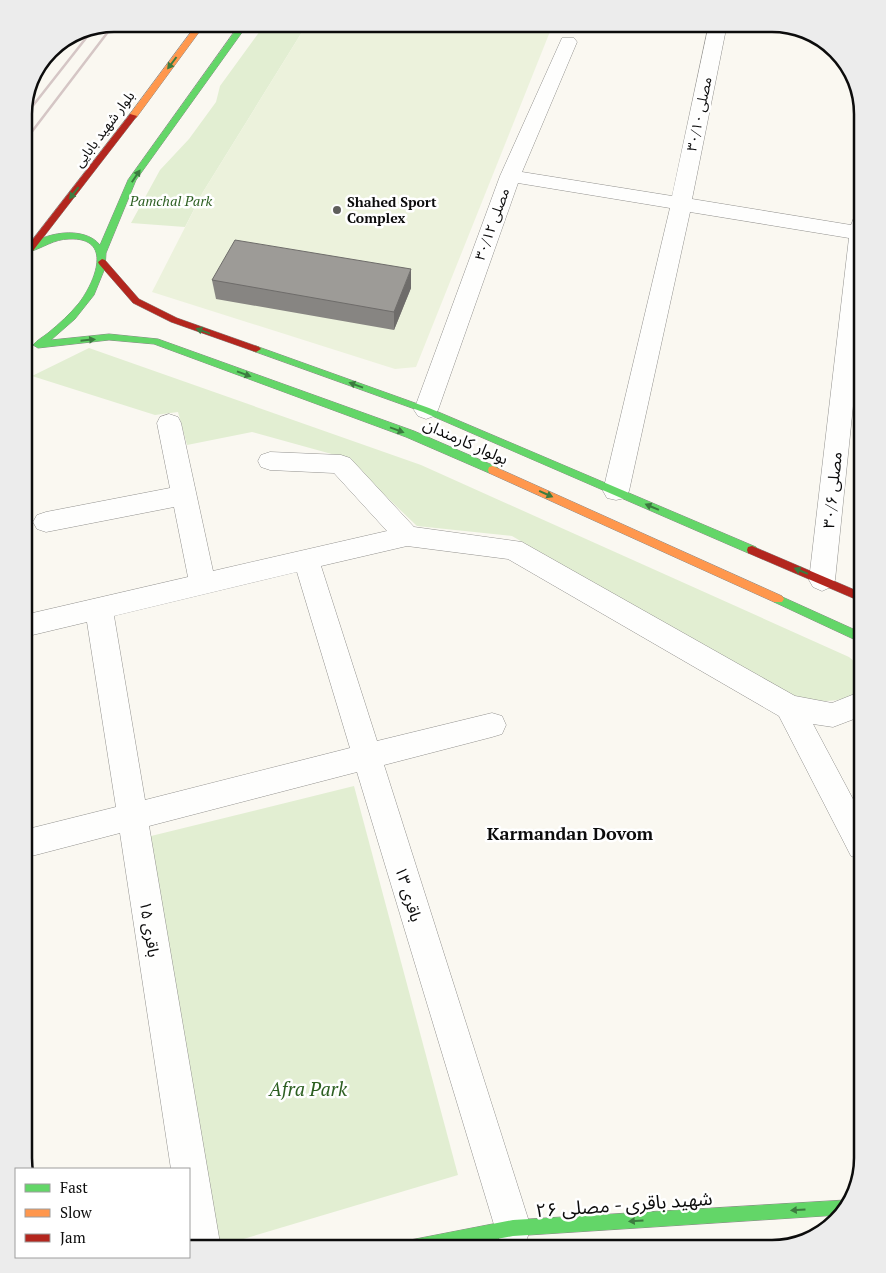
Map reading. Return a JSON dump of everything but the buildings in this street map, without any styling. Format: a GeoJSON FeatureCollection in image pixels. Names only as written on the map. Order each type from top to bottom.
{"type":"FeatureCollection","features":[{"type":"Feature","properties":{"kind":"street","name":"بلوار شهید بابایی"},"geometry":{"type":"LineString","coordinates":[[33,243],[90,172],[195,32]]}},
{"type":"Feature","properties":{"kind":"street"},"geometry":{"type":"LineString","coordinates":[[33,348],[62,328],[90,295],[102,257],[132,180],[238,32]]}},
{"type":"Feature","properties":{"kind":"street","name":"مصلی ۳۰/۱۰"},"geometry":{"type":"LineString","coordinates":[[616,491],[681,204],[716,33]]}},
{"type":"Feature","properties":{"kind":"street","name":"مصلی ۳۰/۱۲"},"geometry":{"type":"LineString","coordinates":[[426,410],[510,176],[568,42]]}},
{"type":"Feature","properties":{"kind":"street"},"geometry":{"type":"LineString","coordinates":[[510,176],[681,204],[854,225]]}},
{"type":"Feature","properties":{"kind":"street","name":"بولوار کارمندان"},"geometry":{"type":"LineString","coordinates":[[33,247],[40,242],[55,237],[70,235],[85,238],[96,243],[102,257],[136,301],[174,320],[426,410],[854,594]]}},
{"type":"Feature","properties":{"kind":"street","name":"مصلی ۳۰/۶"},"geometry":{"type":"LineString","coordinates":[[822,580],[854,297]]}},
{"type":"Feature","properties":{"kind":"street","name":"بولوار کارمندان"},"geometry":{"type":"LineString","coordinates":[[40,344],[109,337],[155,341],[410,434],[602,518],[854,634]]}},
{"type":"Feature","properties":{"kind":"street"},"geometry":{"type":"LineString","coordinates":[[169,423],[203,584]]}},
{"type":"Feature","properties":{"kind":"street"},"geometry":{"type":"LineString","coordinates":[[270,461],[341,464],[407,536]]}},
{"type":"Feature","properties":{"kind":"street"},"geometry":{"type":"LineString","coordinates":[[46,522],[184,495]]}},
{"type":"Feature","properties":{"kind":"street"},"geometry":{"type":"LineString","coordinates":[[33,624],[407,536],[513,549],[790,707],[833,715],[854,706]]}},
{"type":"Feature","properties":{"kind":"street","name":"باقری ۱۳"},"geometry":{"type":"LineString","coordinates":[[306,560],[512,1235]]}},
{"type":"Feature","properties":{"kind":"street","name":"باقری ۱۵"},"geometry":{"type":"LineString","coordinates":[[99,609],[189,1168]]}},
{"type":"Feature","properties":{"kind":"street"},"geometry":{"type":"LineString","coordinates":[[790,707],[854,831]]}},
{"type":"Feature","properties":{"kind":"street"},"geometry":{"type":"LineString","coordinates":[[32,842],[492,725]]}},
{"type":"Feature","properties":{"kind":"street","name":"باقری ۱۵"},"geometry":{"type":"LineString","coordinates":[[190,1175],[201,1240]]}},
{"type":"Feature","properties":{"kind":"street","name":"شهید باقری - مصلی ۲۶"},"geometry":{"type":"LineString","coordinates":[[474,1240],[512,1235],[837,1208]]}},
{"type":"Feature","properties":{"kind":"green space","name":"Pamchal Park"},"geometry":{"type":"Polygon","coordinates":[[[259,32],[302,32],[203,192],[185,227],[131,223],[160,170],[189,139],[216,102],[220,86],[259,32]]]}},
{"type":"Feature","properties":{"kind":"green space","name":"Shahed Sport Complex"},"geometry":{"type":"Polygon","coordinates":[[[302,32],[550,33],[416,367],[395,369],[152,292],[203,192],[302,32]]]}},
{"type":"Feature","properties":{"kind":"green space"},"geometry":{"type":"Polygon","coordinates":[[[89,348],[421,465],[849,657],[854,661],[854,694],[844,698],[824,701],[783,693],[512,536],[417,526],[346,458],[252,432],[187,445],[178,412],[155,415],[33,376],[89,348]]]}},
{"type":"Feature","properties":{"kind":"green space","name":"Afra Park"},"geometry":{"type":"Polygon","coordinates":[[[354,786],[458,1175],[240,1240],[209,1240],[147,837],[354,786]]]}},
{"type":"Feature","properties":{"kind":"railway"},"geometry":{"type":"LineString","coordinates":[[33,130],[107,33]]}},
{"type":"Feature","properties":{"kind":"railway"},"geometry":{"type":"LineString","coordinates":[[34,105],[86,38]]}},
{"type":"Feature","properties":{"kind":"traffic: fast"},"geometry":{"type":"LineString","coordinates":[[102,252],[132,180],[238,32]]}},
{"type":"Feature","properties":{"kind":"traffic: fast"},"geometry":{"type":"LineString","coordinates":[[33,247],[57,237],[78,236],[88,239],[96,245],[102,254],[96,282],[90,295],[61,327],[38,345]]}},
{"type":"Feature","properties":{"kind":"traffic: fast"},"geometry":{"type":"LineString","coordinates":[[39,344],[109,337],[155,341],[410,434],[493,470]]}},
{"type":"Feature","properties":{"kind":"traffic: fast"},"geometry":{"type":"LineString","coordinates":[[256,349],[426,410],[752,550]]}},
{"type":"Feature","properties":{"kind":"traffic: fast"},"geometry":{"type":"LineString","coordinates":[[778,599],[854,634]]}},
{"type":"Feature","properties":{"kind":"traffic: fast"},"geometry":{"type":"LineString","coordinates":[[451,1240],[513,1228],[837,1208]]}},
{"type":"Feature","properties":{"kind":"traffic: slow"},"geometry":{"type":"LineString","coordinates":[[133,116],[195,32]]}},
{"type":"Feature","properties":{"kind":"traffic: slow"},"geometry":{"type":"LineString","coordinates":[[493,470],[778,599]]}},
{"type":"Feature","properties":{"kind":"traffic: jam"},"geometry":{"type":"LineString","coordinates":[[33,245],[133,116]]}},
{"type":"Feature","properties":{"kind":"traffic: jam"},"geometry":{"type":"LineString","coordinates":[[102,262],[136,301],[174,320],[256,349]]}},
{"type":"Feature","properties":{"kind":"traffic: jam"},"geometry":{"type":"LineString","coordinates":[[752,550],[854,595]]}},
{"type":"Feature","properties":{"kind":"place","name":"Shahed Sport Complex"},"geometry":{"type":"Point","coordinates":[337,210]}},
{"type":"Feature","properties":{"kind":"district","name":"Karmandan Dovom"},"geometry":{"type":"Point","coordinates":[570,834]}}]}
